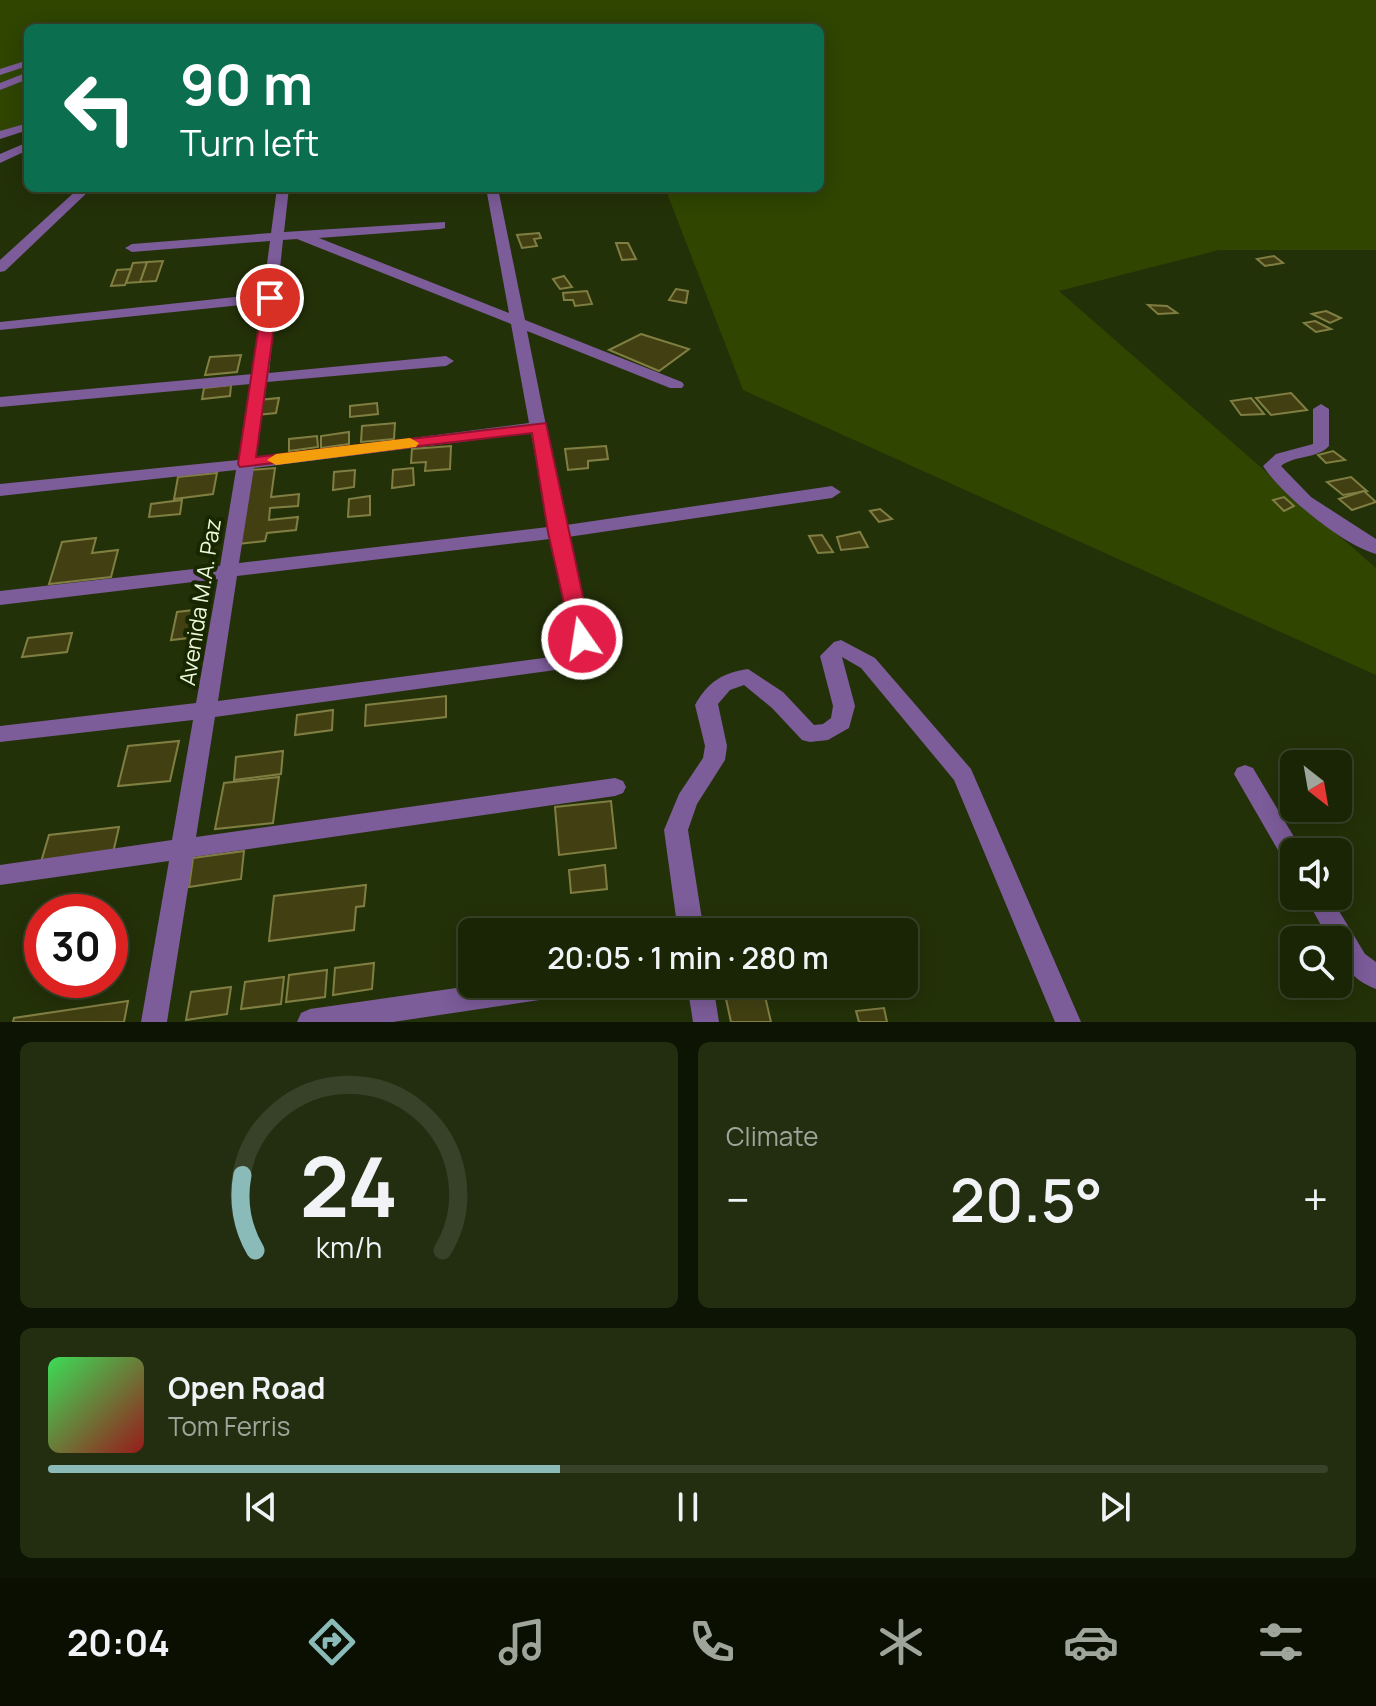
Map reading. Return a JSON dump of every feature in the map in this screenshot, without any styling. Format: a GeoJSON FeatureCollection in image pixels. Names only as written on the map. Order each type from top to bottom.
{"type":"FeatureCollection","features":[{"type":"Feature","properties":{"kind":"street"},"geometry":{"type":"LineString","coordinates":[[0,72],[24,64]]}},
{"type":"Feature","properties":{"kind":"street"},"geometry":{"type":"LineString","coordinates":[[0,87],[24,77]]}},
{"type":"Feature","properties":{"kind":"street"},"geometry":{"type":"LineString","coordinates":[[0,135],[24,127]]}},
{"type":"Feature","properties":{"kind":"street"},"geometry":{"type":"LineString","coordinates":[[0,159],[24,148]]}},
{"type":"Feature","properties":{"kind":"street"},"geometry":{"type":"LineString","coordinates":[[0,268],[82,192]]}},
{"type":"Feature","properties":{"kind":"street","name":"Avenida M.A. Paz"},"geometry":{"type":"LineString","coordinates":[[154,1022],[230,573],[270,298],[289,235],[284,192]]}},
{"type":"Feature","properties":{"kind":"street"},"geometry":{"type":"LineString","coordinates":[[0,734],[556,664],[572,653],[582,639],[558,532],[520,325],[507,277],[493,192]]}},
{"type":"Feature","properties":{"kind":"street"},"geometry":{"type":"LineString","coordinates":[[132,248],[440,225]]}},
{"type":"Feature","properties":{"kind":"street"},"geometry":{"type":"LineString","coordinates":[[289,235],[676,385]]}},
{"type":"Feature","properties":{"kind":"street"},"geometry":{"type":"LineString","coordinates":[[0,326],[270,298]]}},
{"type":"Feature","properties":{"kind":"street"},"geometry":{"type":"LineString","coordinates":[[0,402],[446,361]]}},
{"type":"Feature","properties":{"kind":"street"},"geometry":{"type":"LineString","coordinates":[[1321,409],[1321,446],[1312,451],[1280,457],[1272,466],[1276,474],[1317,509],[1376,548]]}},
{"type":"Feature","properties":{"kind":"street"},"geometry":{"type":"LineString","coordinates":[[0,490],[247,464],[540,427]]}},
{"type":"Feature","properties":{"kind":"street"},"geometry":{"type":"LineString","coordinates":[[0,598],[558,532],[832,492]]}},
{"type":"Feature","properties":{"kind":"street"},"geometry":{"type":"LineString","coordinates":[[689,918],[676,830],[687,801],[714,760],[716,746],[706,705],[715,689],[729,679],[748,677],[775,696],[795,723],[810,734],[828,732],[841,722],[844,706],[830,656],[841,647],[868,663],[963,775],[1068,1020]]}},
{"type":"Feature","properties":{"kind":"street"},"geometry":{"type":"LineString","coordinates":[[1245,774],[1283,838]]}},
{"type":"Feature","properties":{"kind":"street"},"geometry":{"type":"LineString","coordinates":[[0,875],[615,787]]}},
{"type":"Feature","properties":{"kind":"street"},"geometry":{"type":"LineString","coordinates":[[1325,910],[1356,962],[1376,977]]}},
{"type":"Feature","properties":{"kind":"street"},"geometry":{"type":"LineString","coordinates":[[310,1022],[472,998]]}},
{"type":"Feature","properties":{"kind":"street"},"geometry":{"type":"LineString","coordinates":[[702,998],[706,1022]]}},
{"type":"Feature","properties":{"kind":"green space"},"geometry":{"type":"Polygon","coordinates":[[[0,0],[1376,0],[1376,250],[1219,250],[1059,291],[1376,568],[1376,675],[743,390],[667,192],[824,192],[824,24],[24,24],[24,131],[0,135],[0,0]]]}},
{"type":"Feature","properties":{"kind":"building"},"geometry":{"type":"Polygon","coordinates":[[[539,233],[541,238],[534,239],[537,246],[522,248],[517,235],[539,233]]]}},
{"type":"Feature","properties":{"kind":"building"},"geometry":{"type":"Polygon","coordinates":[[[616,243],[628,243],[636,259],[622,260],[616,243]]]}},
{"type":"Feature","properties":{"kind":"building"},"geometry":{"type":"Polygon","coordinates":[[[1274,256],[1283,263],[1265,266],[1257,259],[1274,256]]]}},
{"type":"Feature","properties":{"kind":"building"},"geometry":{"type":"Polygon","coordinates":[[[163,261],[156,281],[140,282],[147,262],[163,261]]]}},
{"type":"Feature","properties":{"kind":"building"},"geometry":{"type":"Polygon","coordinates":[[[147,262],[140,282],[126,283],[133,263],[147,262]]]}},
{"type":"Feature","properties":{"kind":"building"},"geometry":{"type":"Polygon","coordinates":[[[131,269],[125,285],[111,286],[117,270],[131,269]]]}},
{"type":"Feature","properties":{"kind":"building"},"geometry":{"type":"Polygon","coordinates":[[[564,276],[572,287],[560,289],[553,279],[564,276]]]}},
{"type":"Feature","properties":{"kind":"building"},"geometry":{"type":"Polygon","coordinates":[[[676,289],[688,291],[686,303],[669,300],[676,289]]]}},
{"type":"Feature","properties":{"kind":"building"},"geometry":{"type":"Polygon","coordinates":[[[587,291],[592,304],[575,306],[573,300],[564,300],[563,293],[587,291]]]}},
{"type":"Feature","properties":{"kind":"building"},"geometry":{"type":"Polygon","coordinates":[[[1148,305],[1167,306],[1177,313],[1158,314],[1148,305]]]}},
{"type":"Feature","properties":{"kind":"building"},"geometry":{"type":"Polygon","coordinates":[[[1326,311],[1341,318],[1330,323],[1312,314],[1326,311]]]}},
{"type":"Feature","properties":{"kind":"building"},"geometry":{"type":"Polygon","coordinates":[[[1315,321],[1331,329],[1316,332],[1304,323],[1315,321]]]}},
{"type":"Feature","properties":{"kind":"building"},"geometry":{"type":"Polygon","coordinates":[[[641,334],[689,349],[659,371],[609,350],[641,334]]]}},
{"type":"Feature","properties":{"kind":"building"},"geometry":{"type":"Polygon","coordinates":[[[241,355],[237,372],[205,375],[210,357],[241,355]]]}},
{"type":"Feature","properties":{"kind":"building"},"geometry":{"type":"Polygon","coordinates":[[[231,385],[230,396],[202,399],[204,388],[231,385]]]}},
{"type":"Feature","properties":{"kind":"building"},"geometry":{"type":"Polygon","coordinates":[[[1291,393],[1307,410],[1271,415],[1256,398],[1291,393]]]}},
{"type":"Feature","properties":{"kind":"building"},"geometry":{"type":"Polygon","coordinates":[[[279,398],[276,413],[256,415],[259,400],[279,398]]]}},
{"type":"Feature","properties":{"kind":"building"},"geometry":{"type":"Polygon","coordinates":[[[1251,398],[1264,414],[1241,415],[1231,401],[1251,398]]]}},
{"type":"Feature","properties":{"kind":"building"},"geometry":{"type":"Polygon","coordinates":[[[377,403],[378,414],[350,417],[350,406],[377,403]]]}},
{"type":"Feature","properties":{"kind":"building"},"geometry":{"type":"Polygon","coordinates":[[[395,423],[394,439],[361,442],[362,426],[395,423]]]}},
{"type":"Feature","properties":{"kind":"building"},"geometry":{"type":"Polygon","coordinates":[[[349,432],[349,444],[321,448],[321,436],[349,432]]]}},
{"type":"Feature","properties":{"kind":"building"},"geometry":{"type":"Polygon","coordinates":[[[317,436],[318,447],[289,451],[289,439],[317,436]]]}},
{"type":"Feature","properties":{"kind":"building"},"geometry":{"type":"Polygon","coordinates":[[[451,446],[450,469],[425,471],[426,462],[411,463],[412,449],[451,446]]]}},
{"type":"Feature","properties":{"kind":"building"},"geometry":{"type":"Polygon","coordinates":[[[606,446],[608,459],[588,461],[588,468],[568,470],[565,449],[606,446]]]}},
{"type":"Feature","properties":{"kind":"building"},"geometry":{"type":"Polygon","coordinates":[[[1333,451],[1345,460],[1326,463],[1318,455],[1333,451]]]}},
{"type":"Feature","properties":{"kind":"building"},"geometry":{"type":"Polygon","coordinates":[[[275,468],[271,497],[299,494],[298,506],[270,508],[269,520],[298,517],[296,530],[267,533],[265,541],[237,544],[250,470],[275,468]]]}},
{"type":"Feature","properties":{"kind":"building"},"geometry":{"type":"Polygon","coordinates":[[[413,468],[414,485],[392,488],[393,470],[413,468]]]}},
{"type":"Feature","properties":{"kind":"building"},"geometry":{"type":"Polygon","coordinates":[[[355,470],[354,487],[333,490],[334,472],[355,470]]]}},
{"type":"Feature","properties":{"kind":"building"},"geometry":{"type":"Polygon","coordinates":[[[217,473],[213,494],[174,499],[178,477],[217,473]]]}},
{"type":"Feature","properties":{"kind":"building"},"geometry":{"type":"Polygon","coordinates":[[[1351,477],[1367,491],[1343,495],[1327,482],[1351,477]]]}},
{"type":"Feature","properties":{"kind":"building"},"geometry":{"type":"Polygon","coordinates":[[[1364,491],[1376,502],[1352,510],[1339,499],[1364,491]]]}},
{"type":"Feature","properties":{"kind":"building"},"geometry":{"type":"Polygon","coordinates":[[[370,496],[370,515],[348,517],[349,499],[370,496]]]}},
{"type":"Feature","properties":{"kind":"building"},"geometry":{"type":"Polygon","coordinates":[[[1284,497],[1294,506],[1284,511],[1273,500],[1284,497]]]}},
{"type":"Feature","properties":{"kind":"building"},"geometry":{"type":"Polygon","coordinates":[[[182,500],[180,514],[149,517],[151,504],[182,500]]]}},
{"type":"Feature","properties":{"kind":"building"},"geometry":{"type":"Polygon","coordinates":[[[880,509],[892,519],[879,522],[870,511],[880,509]]]}},
{"type":"Feature","properties":{"kind":"building"},"geometry":{"type":"Polygon","coordinates":[[[860,532],[868,547],[841,550],[837,537],[860,532]]]}},
{"type":"Feature","properties":{"kind":"building"},"geometry":{"type":"Polygon","coordinates":[[[822,535],[833,552],[818,553],[809,536],[822,535]]]}},
{"type":"Feature","properties":{"kind":"building"},"geometry":{"type":"Polygon","coordinates":[[[96,538],[92,553],[118,550],[111,577],[49,584],[62,542],[96,538]]]}},
{"type":"Feature","properties":{"kind":"building"},"geometry":{"type":"Polygon","coordinates":[[[203,609],[198,637],[171,640],[177,612],[203,609]]]}},
{"type":"Feature","properties":{"kind":"building"},"geometry":{"type":"Polygon","coordinates":[[[72,633],[67,652],[22,657],[28,638],[72,633]]]}},
{"type":"Feature","properties":{"kind":"building"},"geometry":{"type":"Polygon","coordinates":[[[446,696],[446,717],[365,726],[366,705],[446,696]]]}},
{"type":"Feature","properties":{"kind":"building"},"geometry":{"type":"Polygon","coordinates":[[[333,710],[332,730],[295,735],[297,715],[333,710]]]}},
{"type":"Feature","properties":{"kind":"building"},"geometry":{"type":"Polygon","coordinates":[[[179,741],[170,781],[118,786],[128,746],[179,741]]]}},
{"type":"Feature","properties":{"kind":"building"},"geometry":{"type":"Polygon","coordinates":[[[283,751],[281,774],[234,780],[236,757],[283,751]]]}},
{"type":"Feature","properties":{"kind":"building"},"geometry":{"type":"Polygon","coordinates":[[[279,777],[273,823],[215,829],[224,783],[279,777]]]}},
{"type":"Feature","properties":{"kind":"building"},"geometry":{"type":"Polygon","coordinates":[[[611,801],[616,848],[559,855],[555,807],[611,801]]]}},
{"type":"Feature","properties":{"kind":"building"},"geometry":{"type":"Polygon","coordinates":[[[119,827],[113,853],[41,862],[49,835],[119,827]]]}},
{"type":"Feature","properties":{"kind":"building"},"geometry":{"type":"Polygon","coordinates":[[[244,851],[241,879],[189,887],[193,858],[244,851]]]}},
{"type":"Feature","properties":{"kind":"building"},"geometry":{"type":"Polygon","coordinates":[[[605,865],[607,889],[571,893],[569,870],[605,865]]]}},
{"type":"Feature","properties":{"kind":"building"},"geometry":{"type":"Polygon","coordinates":[[[366,885],[364,906],[356,907],[354,930],[269,941],[274,896],[366,885]]]}},
{"type":"Feature","properties":{"kind":"building"},"geometry":{"type":"Polygon","coordinates":[[[374,963],[372,989],[333,995],[335,968],[374,963]]]}},
{"type":"Feature","properties":{"kind":"building"},"geometry":{"type":"Polygon","coordinates":[[[327,970],[325,997],[286,1002],[289,975],[327,970]]]}},
{"type":"Feature","properties":{"kind":"building"},"geometry":{"type":"Polygon","coordinates":[[[284,977],[281,1004],[241,1009],[245,982],[284,977]]]}},
{"type":"Feature","properties":{"kind":"building"},"geometry":{"type":"Polygon","coordinates":[[[231,987],[227,1014],[186,1020],[191,992],[231,987]]]}},
{"type":"Feature","properties":{"kind":"building"},"geometry":{"type":"Polygon","coordinates":[[[765,998],[771,1022],[731,1022],[726,999],[765,998]]]}},
{"type":"Feature","properties":{"kind":"building"},"geometry":{"type":"Polygon","coordinates":[[[128,1001],[124,1022],[13,1022],[14,1018],[128,1001]]]}},
{"type":"Feature","properties":{"kind":"building"},"geometry":{"type":"Polygon","coordinates":[[[884,1008],[887,1022],[859,1022],[856,1011],[884,1008]]]}},
{"type":"Feature","properties":{"kind":"slow traffic"},"geometry":{"type":"LineString","coordinates":[[276,460],[410,443]]}},
{"type":"Feature","properties":{"kind":"route"},"geometry":{"type":"LineString","coordinates":[[270,298],[247,464],[540,427],[558,532],[582,639]]}}]}
